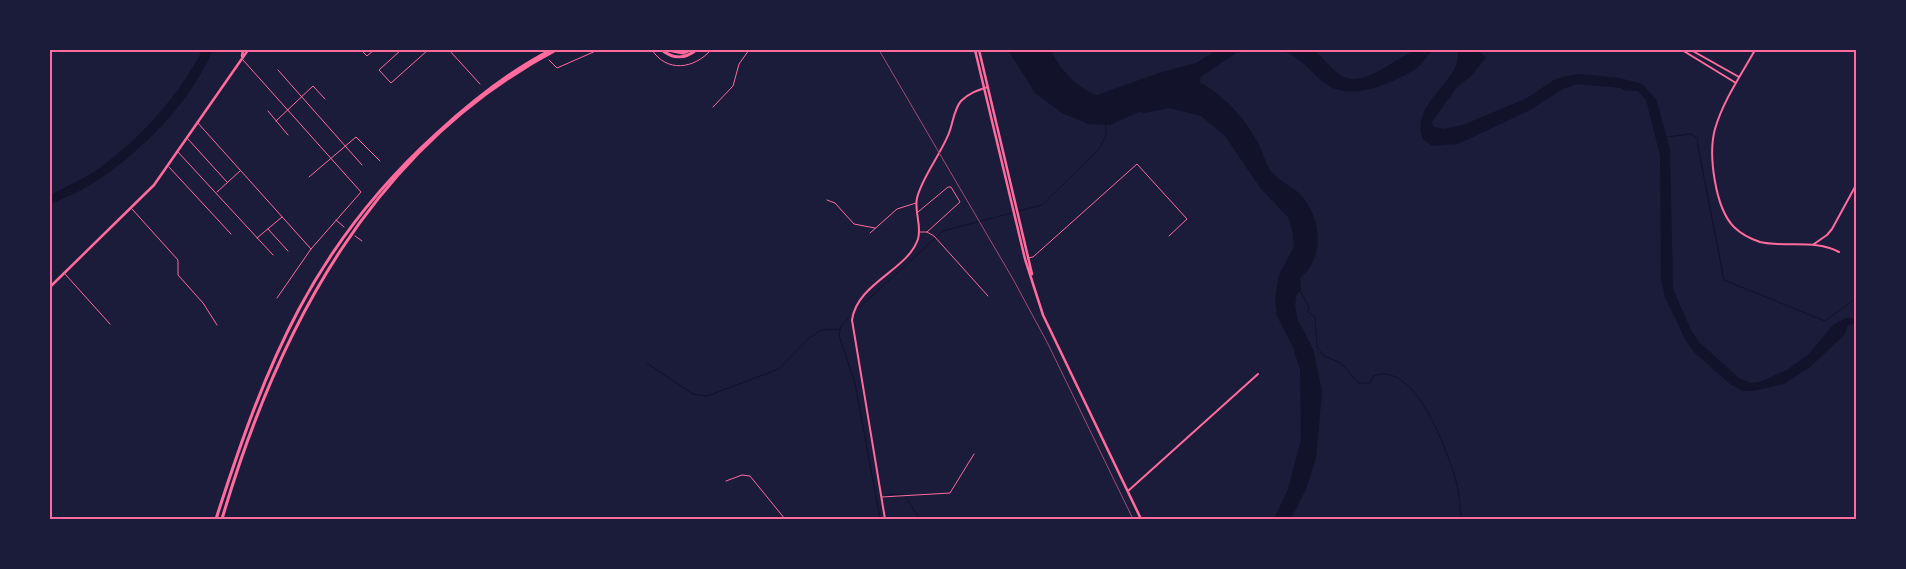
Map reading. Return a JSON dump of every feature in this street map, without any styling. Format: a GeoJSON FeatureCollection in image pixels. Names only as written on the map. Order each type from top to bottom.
{"type":"FeatureCollection","features":[{"type":"Feature","properties":{"kind":"highway"},"geometry":{"type":"LineString","coordinates":[[241,58],[243,50]]}},
{"type":"Feature","properties":{"kind":"highway"},"geometry":{"type":"LineString","coordinates":[[50,287],[132,209],[168,166],[248,50]]}},
{"type":"Feature","properties":{"kind":"highway"},"geometry":{"type":"LineString","coordinates":[[216,519],[256,403],[282,341],[314,281],[348,228],[392,177],[449,122],[498,84],[551,50]]}},
{"type":"Feature","properties":{"kind":"highway"},"geometry":{"type":"LineString","coordinates":[[222,519],[258,413],[287,343],[319,283],[353,232],[395,180],[451,124],[506,81],[556,50]]}},
{"type":"Feature","properties":{"kind":"highway"},"geometry":{"type":"LineString","coordinates":[[662,50],[672,56],[681,57],[696,50]]}},
{"type":"Feature","properties":{"kind":"highway"},"geometry":{"type":"LineString","coordinates":[[668,50],[677,53],[690,50]]}},
{"type":"Feature","properties":{"kind":"highway"},"geometry":{"type":"LineString","coordinates":[[975,50],[1017,207],[1034,283]]}},
{"type":"Feature","properties":{"kind":"highway"},"geometry":{"type":"LineString","coordinates":[[979,50],[1025,260],[1052,338],[1141,519]]}},
{"type":"Feature","properties":{"kind":"street"},"geometry":{"type":"LineString","coordinates":[[361,50],[366,56],[374,50]]}},
{"type":"Feature","properties":{"kind":"street"},"geometry":{"type":"LineString","coordinates":[[401,50],[379,70],[391,83],[426,51]]}},
{"type":"Feature","properties":{"kind":"street"},"geometry":{"type":"LineString","coordinates":[[449,50],[480,84]]}},
{"type":"Feature","properties":{"kind":"street"},"geometry":{"type":"LineString","coordinates":[[549,60],[557,68],[598,50]]}},
{"type":"Feature","properties":{"kind":"street"},"geometry":{"type":"LineString","coordinates":[[652,50],[667,64],[683,67],[700,61],[710,50]]}},
{"type":"Feature","properties":{"kind":"street"},"geometry":{"type":"LineString","coordinates":[[713,107],[733,86],[739,64],[749,50]]}},
{"type":"Feature","properties":{"kind":"street"},"geometry":{"type":"LineString","coordinates":[[1682,50],[1736,82]]}},
{"type":"Feature","properties":{"kind":"street"},"geometry":{"type":"LineString","coordinates":[[1687,54],[1690,50],[1740,77]]}},
{"type":"Feature","properties":{"kind":"street"},"geometry":{"type":"LineString","coordinates":[[1755,50],[1736,82],[1719,118],[1713,148],[1714,172],[1719,197],[1727,218],[1742,234],[1761,242],[1814,244],[1839,252]]}},
{"type":"Feature","properties":{"kind":"street"},"geometry":{"type":"LineString","coordinates":[[1696,59],[1698,54]]}},
{"type":"Feature","properties":{"kind":"street"},"geometry":{"type":"LineString","coordinates":[[241,58],[361,192],[311,249],[277,298]]}},
{"type":"Feature","properties":{"kind":"street"},"geometry":{"type":"LineString","coordinates":[[1710,67],[1713,62]]}},
{"type":"Feature","properties":{"kind":"street"},"geometry":{"type":"LineString","coordinates":[[278,70],[362,165]]}},
{"type":"Feature","properties":{"kind":"street"},"geometry":{"type":"LineString","coordinates":[[276,121],[314,86],[325,99]]}},
{"type":"Feature","properties":{"kind":"street"},"geometry":{"type":"LineString","coordinates":[[885,519],[852,313],[860,298],[911,251],[920,232],[916,203],[918,194],[949,135],[960,102],[972,92],[986,88]]}},
{"type":"Feature","properties":{"kind":"street"},"geometry":{"type":"LineString","coordinates":[[268,111],[288,135]]}},
{"type":"Feature","properties":{"kind":"street"},"geometry":{"type":"LineString","coordinates":[[197,122],[311,249]]}},
{"type":"Feature","properties":{"kind":"street"},"geometry":{"type":"LineString","coordinates":[[309,177],[356,137],[380,161]]}},
{"type":"Feature","properties":{"kind":"street"},"geometry":{"type":"LineString","coordinates":[[186,138],[227,182]]}},
{"type":"Feature","properties":{"kind":"street"},"geometry":{"type":"LineString","coordinates":[[178,152],[272,254]]}},
{"type":"Feature","properties":{"kind":"street"},"geometry":{"type":"LineString","coordinates":[[1025,260],[1138,164],[1187,219],[1169,236]]}},
{"type":"Feature","properties":{"kind":"street"},"geometry":{"type":"LineString","coordinates":[[168,166],[231,234]]}},
{"type":"Feature","properties":{"kind":"street"},"geometry":{"type":"LineString","coordinates":[[216,192],[241,170]]}},
{"type":"Feature","properties":{"kind":"street"},"geometry":{"type":"LineString","coordinates":[[1814,244],[1832,229],[1856,184]]}},
{"type":"Feature","properties":{"kind":"street"},"geometry":{"type":"LineString","coordinates":[[917,213],[948,187],[951,187],[960,202],[927,232]]}},
{"type":"Feature","properties":{"kind":"street"},"geometry":{"type":"LineString","coordinates":[[827,200],[835,203],[854,224],[875,228]]}},
{"type":"Feature","properties":{"kind":"street"},"geometry":{"type":"LineString","coordinates":[[870,233],[897,209],[916,203]]}},
{"type":"Feature","properties":{"kind":"street"},"geometry":{"type":"LineString","coordinates":[[132,209],[178,260],[178,275],[203,303],[217,325]]}},
{"type":"Feature","properties":{"kind":"street"},"geometry":{"type":"LineString","coordinates":[[257,238],[282,216]]}},
{"type":"Feature","properties":{"kind":"street"},"geometry":{"type":"LineString","coordinates":[[335,220],[344,227]]}},
{"type":"Feature","properties":{"kind":"street"},"geometry":{"type":"LineString","coordinates":[[268,229],[288,252]]}},
{"type":"Feature","properties":{"kind":"street"},"geometry":{"type":"LineString","coordinates":[[920,232],[927,232],[934,236],[988,296]]}},
{"type":"Feature","properties":{"kind":"street"},"geometry":{"type":"LineString","coordinates":[[355,236],[362,241]]}},
{"type":"Feature","properties":{"kind":"street"},"geometry":{"type":"LineString","coordinates":[[64,273],[110,324]]}},
{"type":"Feature","properties":{"kind":"street"},"geometry":{"type":"LineString","coordinates":[[1127,491],[1258,374]]}},
{"type":"Feature","properties":{"kind":"street"},"geometry":{"type":"LineString","coordinates":[[881,497],[950,493],[974,454]]}},
{"type":"Feature","properties":{"kind":"street"},"geometry":{"type":"LineString","coordinates":[[726,482],[742,475],[750,476],[785,519]]}},
{"type":"Feature","properties":{"kind":"shaded area"},"geometry":{"type":"Polygon","coordinates":[[[202,50],[213,50],[193,86],[167,120],[137,150],[98,180],[50,205],[50,195],[101,167],[145,129],[183,83],[202,50]]]}},
{"type":"Feature","properties":{"kind":"shaded area"},"geometry":{"type":"Polygon","coordinates":[[[1008,50],[1051,50],[1058,64],[1076,83],[1097,95],[1159,73],[1196,63],[1217,50],[1253,50],[1236,53],[1199,80],[1226,101],[1240,116],[1258,143],[1271,171],[1301,195],[1308,204],[1316,226],[1318,237],[1317,249],[1314,259],[1300,278],[1301,289],[1296,296],[1295,306],[1298,320],[1313,349],[1322,391],[1316,458],[1306,489],[1291,519],[1274,519],[1288,489],[1301,440],[1300,369],[1292,345],[1277,316],[1275,300],[1279,275],[1294,247],[1293,233],[1288,217],[1261,189],[1225,136],[1201,116],[1170,108],[1144,113],[1139,112],[1110,125],[1088,124],[1062,113],[1035,93],[1008,50]]]}},
{"type":"Feature","properties":{"kind":"shaded area"},"geometry":{"type":"Polygon","coordinates":[[[1280,50],[1314,50],[1342,76],[1355,79],[1373,74],[1409,53],[1417,50],[1432,50],[1419,66],[1406,75],[1375,88],[1353,92],[1343,91],[1326,84],[1302,62],[1280,50]]]}},
{"type":"Feature","properties":{"kind":"shaded area"},"geometry":{"type":"Polygon","coordinates":[[[1457,50],[1479,50],[1486,58],[1471,76],[1457,87],[1432,122],[1434,127],[1444,129],[1463,125],[1527,98],[1554,80],[1580,74],[1619,78],[1642,84],[1656,99],[1670,149],[1673,289],[1691,330],[1699,342],[1739,378],[1751,383],[1759,382],[1787,370],[1809,354],[1833,325],[1846,318],[1856,318],[1856,323],[1848,325],[1845,334],[1810,367],[1784,384],[1753,391],[1743,391],[1730,384],[1694,352],[1686,341],[1665,297],[1661,279],[1660,155],[1646,100],[1638,91],[1577,84],[1563,89],[1530,110],[1458,144],[1432,146],[1423,139],[1420,126],[1423,114],[1429,103],[1453,72],[1457,61],[1457,50]]]}},
{"type":"Feature","properties":{"kind":"waterway"},"geometry":{"type":"LineString","coordinates":[[860,307],[943,231],[1042,205],[1100,148],[1106,135],[1106,124]]}},
{"type":"Feature","properties":{"kind":"waterway"},"geometry":{"type":"LineString","coordinates":[[1666,137],[1691,134],[1699,139],[1697,141],[1724,280],[1825,321],[1856,298]]}},
{"type":"Feature","properties":{"kind":"waterway"},"geometry":{"type":"LineString","coordinates":[[1300,291],[1309,307],[1308,312],[1315,317],[1317,347],[1324,356],[1341,363],[1358,383],[1370,383],[1373,376],[1389,375],[1403,382],[1416,395],[1428,413],[1447,453],[1458,489],[1461,519]]}},
{"type":"Feature","properties":{"kind":"waterway"},"geometry":{"type":"LineString","coordinates":[[848,318],[841,326],[839,336],[855,383],[880,519]]}},
{"type":"Feature","properties":{"kind":"waterway"},"geometry":{"type":"LineString","coordinates":[[647,363],[693,394],[707,396],[779,369],[809,338],[822,330],[840,329]]}},
{"type":"Feature","properties":{"kind":"waterway"},"geometry":{"type":"LineString","coordinates":[[885,495],[904,494]]}},
{"type":"Feature","properties":{"kind":"waterway"},"geometry":{"type":"LineString","coordinates":[[906,498],[920,519]]}},
{"type":"Feature","properties":{"kind":"railway"},"geometry":{"type":"LineString","coordinates":[[879,50],[1013,279],[1048,344],[1133,519]]}}]}
